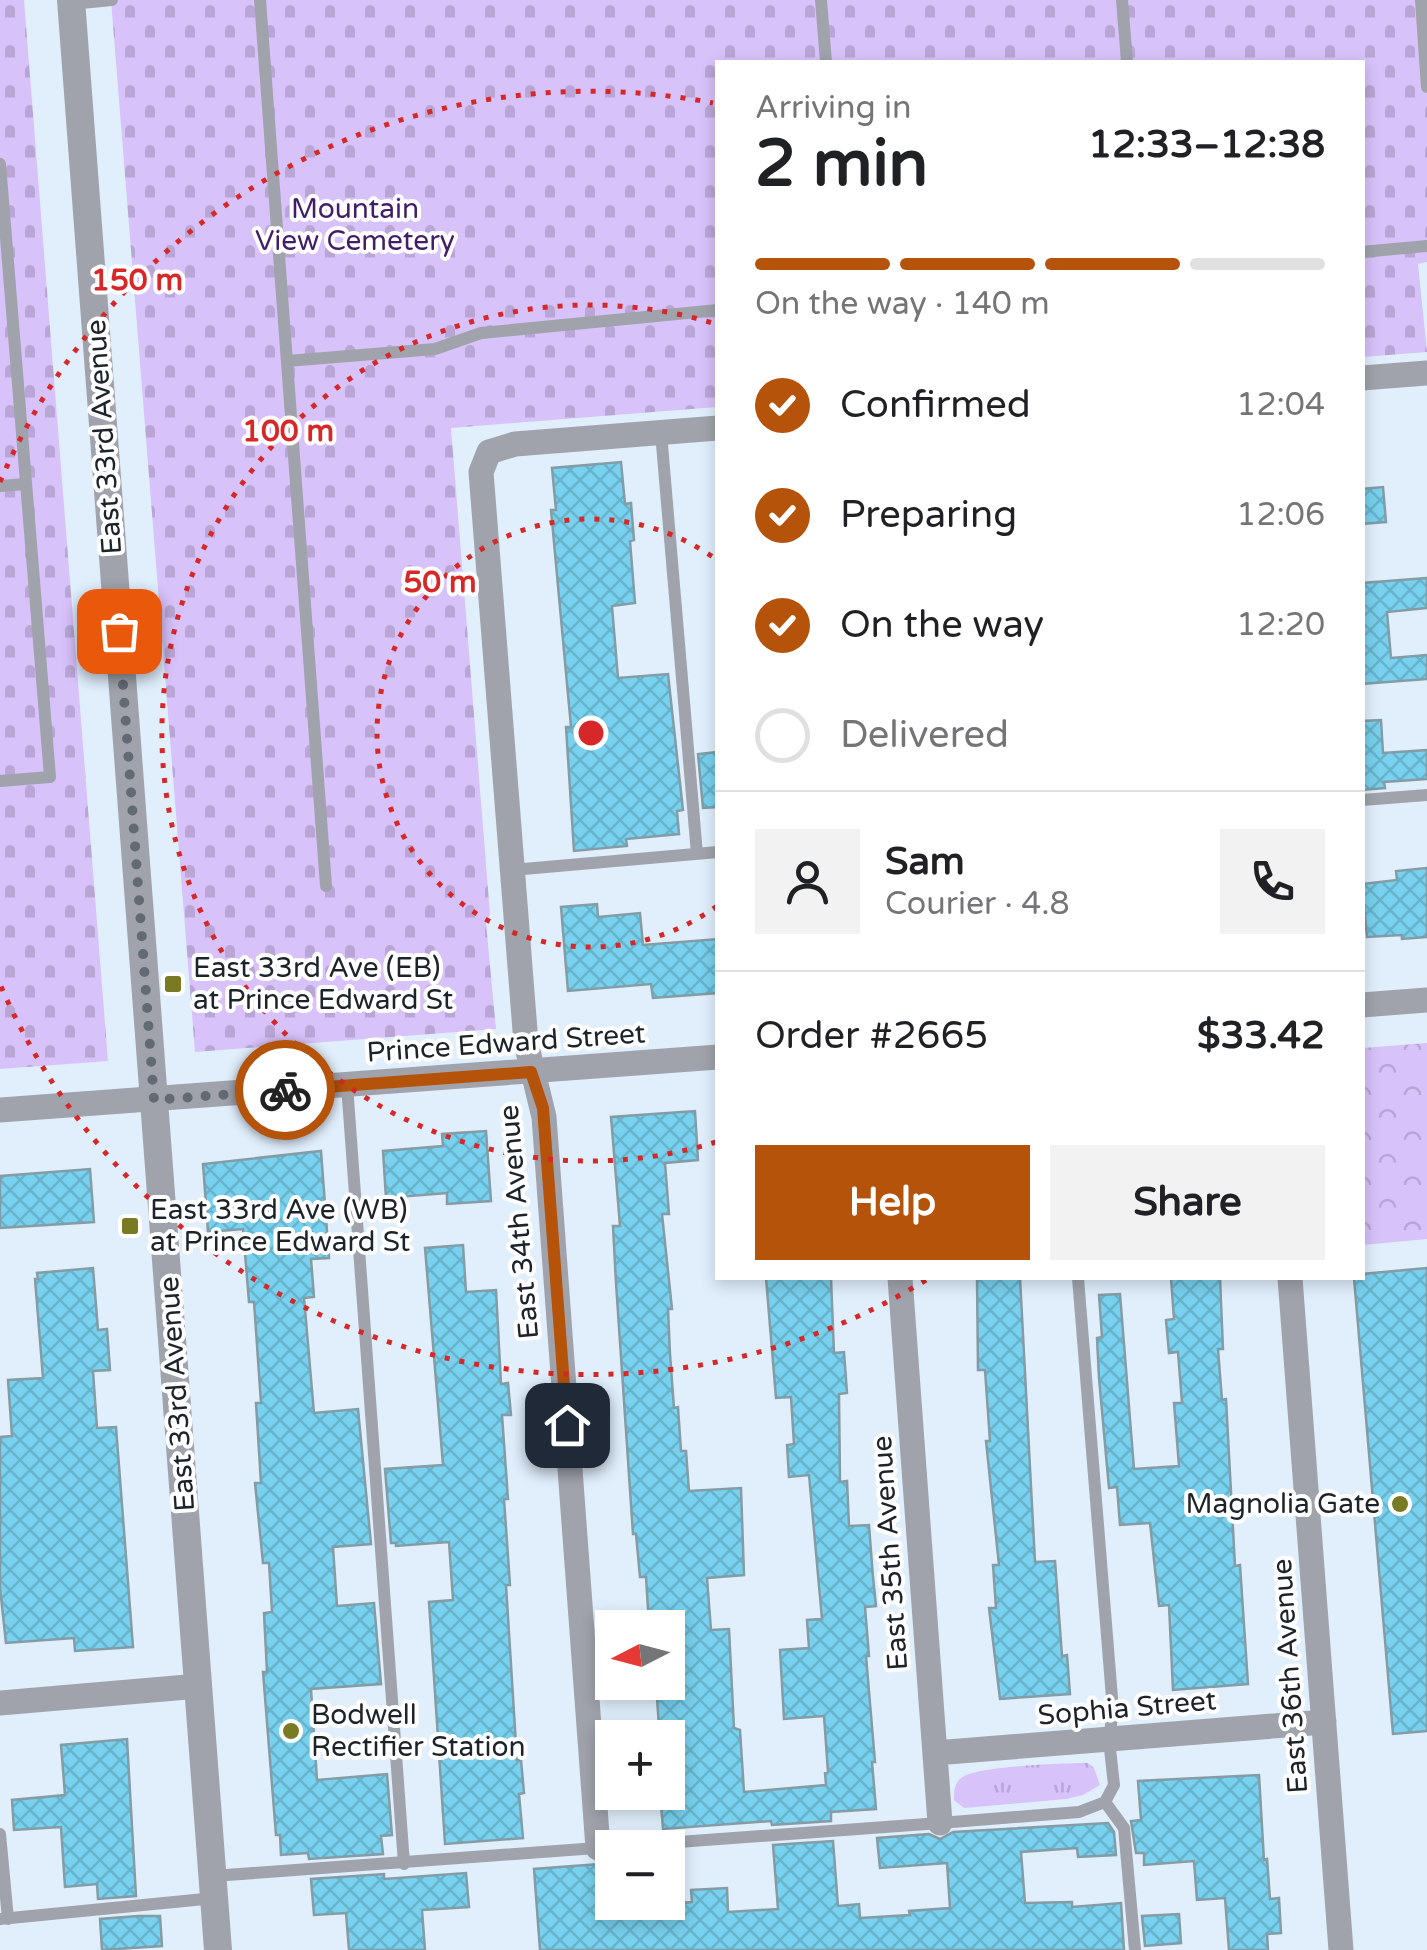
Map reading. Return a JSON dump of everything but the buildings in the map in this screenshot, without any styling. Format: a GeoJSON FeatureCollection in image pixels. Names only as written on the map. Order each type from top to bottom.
{"type":"FeatureCollection","features":[{"type":"Feature","properties":{"kind":"street","name":"East 33rd Avenue"},"geometry":{"type":"LineString","coordinates":[[71,2],[218,1950]]}},
{"type":"Feature","properties":{"kind":"street"},"geometry":{"type":"LineString","coordinates":[[1365,378],[1427,373]]}},
{"type":"Feature","properties":{"kind":"street"},"geometry":{"type":"LineString","coordinates":[[661,433],[715,428]]}},
{"type":"Feature","properties":{"kind":"street","name":"East 34th Avenue"},"geometry":{"type":"LineString","coordinates":[[597,1830],[543,1108],[531,1072],[480,472],[490,452],[514,444],[661,433]]}},
{"type":"Feature","properties":{"kind":"street"},"geometry":{"type":"LineString","coordinates":[[1365,1005],[1427,1000]]}},
{"type":"Feature","properties":{"kind":"street","name":"Prince Edward Street"},"geometry":{"type":"LineString","coordinates":[[0,1110],[715,1057]]}},
{"type":"Feature","properties":{"kind":"street","name":"East 35th Avenue"},"geometry":{"type":"LineString","coordinates":[[900,1280],[940,1823]]}},
{"type":"Feature","properties":{"kind":"street","name":"East 36th Avenue"},"geometry":{"type":"LineString","coordinates":[[1290,1280],[1341,1950]]}},
{"type":"Feature","properties":{"kind":"street"},"geometry":{"type":"LineString","coordinates":[[0,1702],[198,1686]]}},
{"type":"Feature","properties":{"kind":"street","name":"Sophia Street"},"geometry":{"type":"LineString","coordinates":[[935,1752],[1324,1722]]}},
{"type":"Feature","properties":{"kind":"lane"},"geometry":{"type":"LineString","coordinates":[[71,2],[112,0]]}},
{"type":"Feature","properties":{"kind":"lane"},"geometry":{"type":"LineString","coordinates":[[260,0],[326,886]]}},
{"type":"Feature","properties":{"kind":"lane"},"geometry":{"type":"LineString","coordinates":[[821,0],[826,60]]}},
{"type":"Feature","properties":{"kind":"lane"},"geometry":{"type":"LineString","coordinates":[[1122,0],[1128,60]]}},
{"type":"Feature","properties":{"kind":"lane"},"geometry":{"type":"LineString","coordinates":[[1421,0],[1427,87]]}},
{"type":"Feature","properties":{"kind":"lane"},"geometry":{"type":"LineString","coordinates":[[0,164],[50,776],[0,781]]}},
{"type":"Feature","properties":{"kind":"lane"},"geometry":{"type":"LineString","coordinates":[[1365,252],[1427,246]]}},
{"type":"Feature","properties":{"kind":"lane"},"geometry":{"type":"LineString","coordinates":[[287,361],[434,349],[481,333],[715,310]]}},
{"type":"Feature","properties":{"kind":"lane"},"geometry":{"type":"LineString","coordinates":[[661,433],[697,854]]}},
{"type":"Feature","properties":{"kind":"lane"},"geometry":{"type":"LineString","coordinates":[[0,486],[26,484]]}},
{"type":"Feature","properties":{"kind":"lane"},"geometry":{"type":"LineString","coordinates":[[1365,800],[1427,795]]}},
{"type":"Feature","properties":{"kind":"lane"},"geometry":{"type":"LineString","coordinates":[[512,870],[715,852]]}},
{"type":"Feature","properties":{"kind":"lane"},"geometry":{"type":"LineString","coordinates":[[347,1085],[404,1864]]}},
{"type":"Feature","properties":{"kind":"lane"},"geometry":{"type":"LineString","coordinates":[[685,1842],[1080,1812],[1105,1802],[1114,1785],[1109,1740],[1113,1710],[1078,1280]]}},
{"type":"Feature","properties":{"kind":"lane"},"geometry":{"type":"LineString","coordinates":[[1105,1802],[1124,1828],[1135,1950]]}},
{"type":"Feature","properties":{"kind":"lane"},"geometry":{"type":"LineString","coordinates":[[0,1834],[4,1919],[214,1887],[404,1864],[595,1848]]}},
{"type":"Feature","properties":{"kind":"green space"},"geometry":{"type":"Polygon","coordinates":[[[0,0],[24,0],[108,1061],[0,1069],[0,0]]]}},
{"type":"Feature","properties":{"kind":"green space","name":"Mountain View Cemetery"},"geometry":{"type":"Polygon","coordinates":[[[111,0],[1427,0],[1427,262],[1418,264],[1427,352],[1365,357],[1365,60],[715,60],[715,407],[451,428],[496,1029],[195,1052],[111,0]]]}},
{"type":"Feature","properties":{"kind":"green space"},"geometry":{"type":"Polygon","coordinates":[[[1427,1043],[1427,1239],[1365,1245],[1365,1048],[1427,1043]]]}},
{"type":"Feature","properties":{"kind":"green space"},"geometry":{"type":"Polygon","coordinates":[[[1088,1763],[1100,1785],[1083,1795],[964,1808],[954,1800],[957,1783],[970,1774],[1021,1766],[1088,1763]]]}},
{"type":"Feature","properties":{"kind":"way so far"},"geometry":{"type":"LineString","coordinates":[[119,631],[154,1100],[285,1090]]}},
{"type":"Feature","properties":{"kind":"place","name":"East 33rd Ave (EB) at Prince Edward St"},"geometry":{"type":"Point","coordinates":[173,984]}},
{"type":"Feature","properties":{"kind":"place","name":"East 33rd Ave (WB) at Prince Edward St"},"geometry":{"type":"Point","coordinates":[130,1226]}},
{"type":"Feature","properties":{"kind":"place","name":"Magnolia Gate"},"geometry":{"type":"Point","coordinates":[1400,1504]}},
{"type":"Feature","properties":{"kind":"place","name":"Bodwell Rectifier Station"},"geometry":{"type":"Point","coordinates":[291,1731]}},
{"type":"Feature","properties":{"kind":"route"},"geometry":{"type":"LineString","coordinates":[[285,1090],[531,1072],[543,1108],[567,1425]]}}]}
